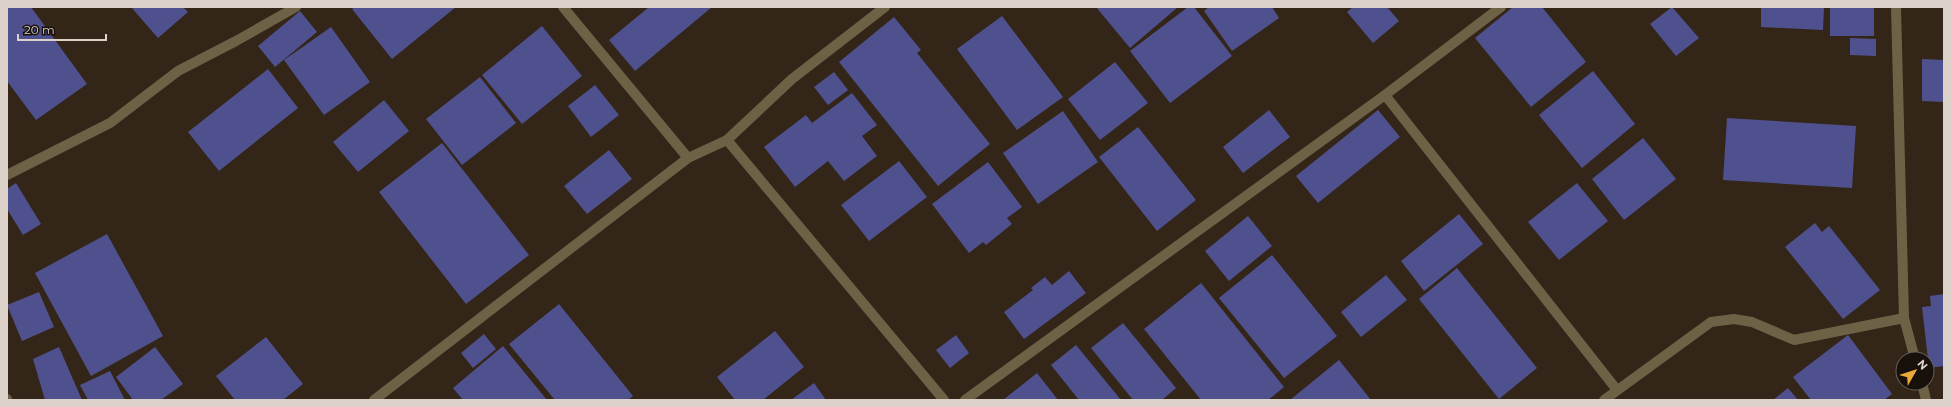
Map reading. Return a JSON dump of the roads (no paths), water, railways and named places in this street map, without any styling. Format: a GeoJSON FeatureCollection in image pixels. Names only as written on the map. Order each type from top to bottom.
{"type":"FeatureCollection","features":[{"type":"Feature","properties":{"kind":"street"},"geometry":{"type":"LineString","coordinates":[[7,175],[110,123],[178,71],[236,41],[296,7]]}},
{"type":"Feature","properties":{"kind":"street"},"geometry":{"type":"LineString","coordinates":[[563,7],[688,158]]}},
{"type":"Feature","properties":{"kind":"street"},"geometry":{"type":"LineString","coordinates":[[374,400],[688,158],[727,140],[792,79],[884,7]]}},
{"type":"Feature","properties":{"kind":"street"},"geometry":{"type":"LineString","coordinates":[[965,400],[1385,95],[1501,7]]}},
{"type":"Feature","properties":{"kind":"street"},"geometry":{"type":"LineString","coordinates":[[1896,7],[1904,318],[1913,351]]}},
{"type":"Feature","properties":{"kind":"street"},"geometry":{"type":"LineString","coordinates":[[1385,95],[1617,390]]}},
{"type":"Feature","properties":{"kind":"street"},"geometry":{"type":"LineString","coordinates":[[727,140],[944,400]]}},
{"type":"Feature","properties":{"kind":"street"},"geometry":{"type":"LineString","coordinates":[[1604,400],[1711,322],[1734,319],[1752,322],[1794,340],[1904,318]]}}]}
